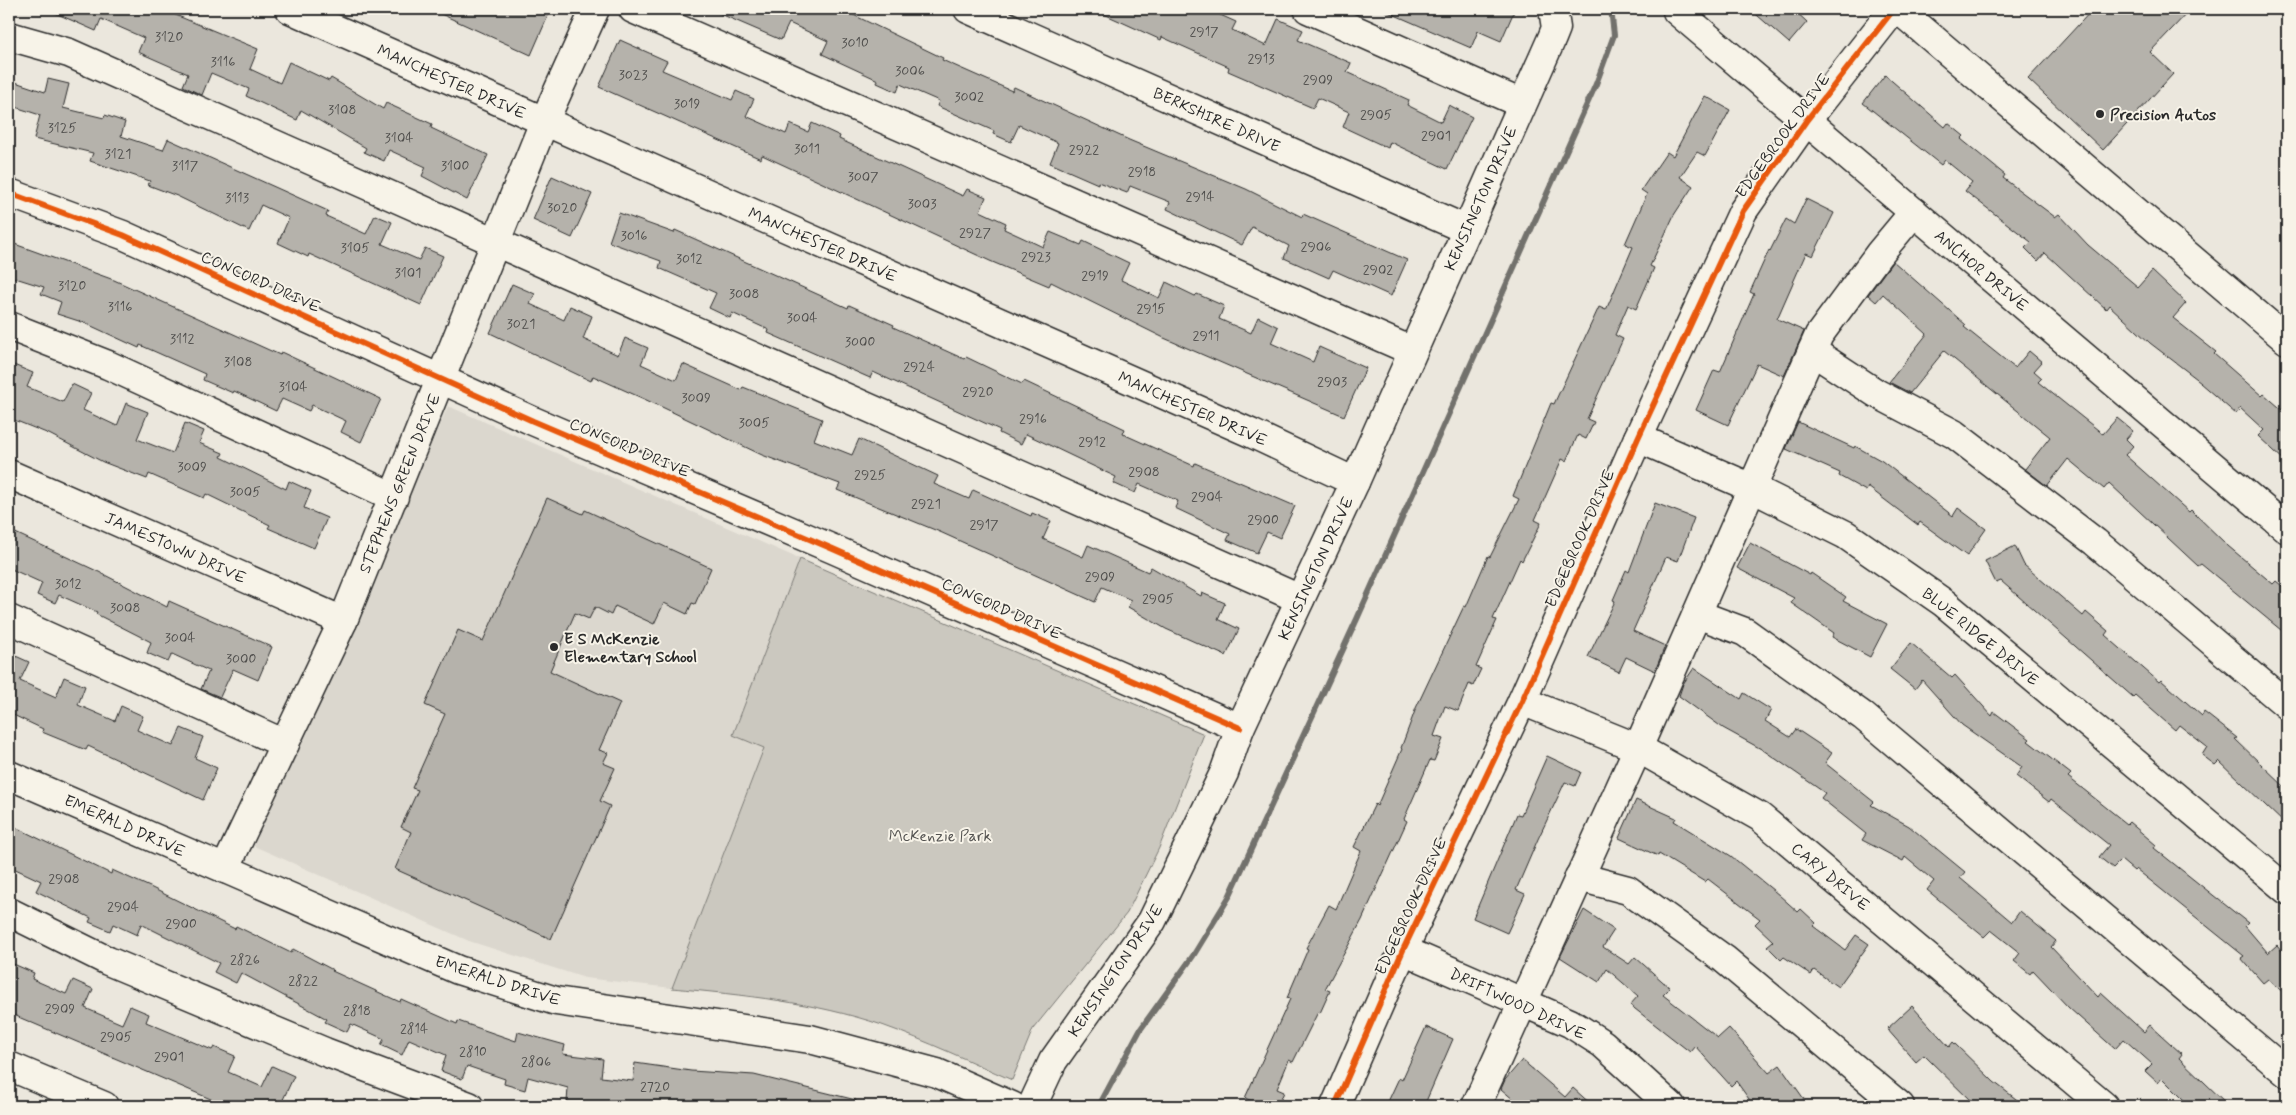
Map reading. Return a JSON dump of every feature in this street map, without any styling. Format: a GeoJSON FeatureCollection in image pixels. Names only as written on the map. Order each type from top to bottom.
{"type":"FeatureCollection","features":[{"type":"Feature","properties":{"kind":"street","name":"MANCHESTER DRIVE"},"geometry":{"type":"LineString","coordinates":[[290,9],[1253,434],[1355,482]]}},
{"type":"Feature","properties":{"kind":"street","name":"STEPHENS GREEN DRIVE"},"geometry":{"type":"LineString","coordinates":[[225,869],[343,621],[544,122],[595,9]]}},
{"type":"Feature","properties":{"kind":"street"},"geometry":{"type":"LineString","coordinates":[[634,9],[1412,351]]}},
{"type":"Feature","properties":{"kind":"street","name":"BERKSHIRE DRIVE"},"geometry":{"type":"LineString","coordinates":[[968,9],[1465,229]]}},
{"type":"Feature","properties":{"kind":"street"},"geometry":{"type":"LineString","coordinates":[[1308,9],[1522,104]]}},
{"type":"Feature","properties":{"kind":"street","name":"KENSINGTON DRIVE"},"geometry":{"type":"LineString","coordinates":[[1032,1106],[1053,1061],[1152,921],[1224,773],[1240,728],[1355,482],[1465,229],[1554,33],[1556,28],[1553,9]]}},
{"type":"Feature","properties":{"kind":"street","name":"EDGEBROOK DRIVE"},"geometry":{"type":"LineString","coordinates":[[1335,1106],[1403,950],[1522,701],[1638,438],[1743,211],[1806,122],[1894,9]]}},
{"type":"Feature","properties":{"kind":"street"},"geometry":{"type":"LineString","coordinates":[[1898,9],[2287,340]]}},
{"type":"Feature","properties":{"kind":"street","name":"ANCHOR DRIVE"},"geometry":{"type":"LineString","coordinates":[[1677,11],[2287,529]]}},
{"type":"Feature","properties":{"kind":"street"},"geometry":{"type":"LineString","coordinates":[[9,36],[69,53],[1300,599]]}},
{"type":"Feature","properties":{"kind":"street","name":"CONCORD DRIVE"},"geometry":{"type":"LineString","coordinates":[[9,193],[123,234],[442,378],[532,421],[833,549],[1240,728]]}},
{"type":"Feature","properties":{"kind":"street"},"geometry":{"type":"LineString","coordinates":[[1476,1106],[1638,748],[1812,351],[1825,328],[1879,254],[1914,212]]}},
{"type":"Feature","properties":{"kind":"street"},"geometry":{"type":"LineString","coordinates":[[9,326],[108,365],[394,497]]}},
{"type":"Feature","properties":{"kind":"street"},"geometry":{"type":"LineString","coordinates":[[1812,351],[1876,393],[1954,434],[2095,542],[2287,705]]}},
{"type":"Feature","properties":{"kind":"street","name":"BLUE RIDGE DRIVE"},"geometry":{"type":"LineString","coordinates":[[1638,438],[1752,488],[1846,535],[1944,604],[2287,890]]}},
{"type":"Feature","properties":{"kind":"street","name":"JAMESTOWN DRIVE"},"geometry":{"type":"LineString","coordinates":[[9,474],[343,621]]}},
{"type":"Feature","properties":{"kind":"street"},"geometry":{"type":"LineString","coordinates":[[1697,614],[1745,632],[1863,716],[2287,1073]]}},
{"type":"Feature","properties":{"kind":"street"},"geometry":{"type":"LineString","coordinates":[[9,619],[285,744]]}},
{"type":"Feature","properties":{"kind":"street","name":"CARY DRIVE"},"geometry":{"type":"LineString","coordinates":[[1522,701],[1638,748],[1760,817],[2104,1106]]}},
{"type":"Feature","properties":{"kind":"street","name":"EMERALD DRIVE"},"geometry":{"type":"LineString","coordinates":[[9,775],[458,970],[556,1002],[810,1039],[937,1073],[1012,1106]]}},
{"type":"Feature","properties":{"kind":"street"},"geometry":{"type":"LineString","coordinates":[[1579,876],[1628,890],[1724,959],[1900,1106]]}},
{"type":"Feature","properties":{"kind":"street"},"geometry":{"type":"LineString","coordinates":[[9,912],[117,965],[325,1052],[469,1106]]}},
{"type":"Feature","properties":{"kind":"street","name":"DRIFTWOOD DRIVE"},"geometry":{"type":"LineString","coordinates":[[1403,950],[1570,1024],[1603,1044],[1671,1106]]}},
{"type":"Feature","properties":{"kind":"street"},"geometry":{"type":"LineString","coordinates":[[9,1066],[104,1106]]}},
{"type":"Feature","properties":{"kind":"shaded area","name":"E S McKenzie Elementary School"},"geometry":{"type":"Polygon","coordinates":[[[448,406],[800,559],[733,735],[764,747],[672,988],[585,978],[469,941],[254,846],[448,406]]]}},
{"type":"Feature","properties":{"kind":"green space","name":"McKenzie Park"},"geometry":{"type":"Polygon","coordinates":[[[800,559],[1204,734],[1159,848],[1127,913],[1033,1029],[1012,1080],[948,1051],[857,1017],[778,1000],[672,988],[764,748],[733,735],[800,559]]]}},
{"type":"Feature","properties":{"kind":"building"},"geometry":{"type":"Polygon","coordinates":[[[46,9],[161,9],[258,49],[250,69],[280,83],[289,62],[329,81],[331,78],[383,109],[386,103],[432,124],[431,128],[488,155],[467,200],[422,176],[426,167],[389,150],[384,161],[364,152],[366,148],[301,110],[297,120],[246,96],[249,89],[211,73],[202,95],[183,86],[188,74],[138,52],[144,38],[101,19],[96,31],[46,9]]]}},
{"type":"Feature","properties":{"kind":"building"},"geometry":{"type":"Polygon","coordinates":[[[430,9],[551,9],[531,55],[430,9]]]}},
{"type":"Feature","properties":{"kind":"building"},"geometry":{"type":"Polygon","coordinates":[[[709,9],[841,9],[943,58],[942,60],[1012,91],[1014,87],[1129,140],[1246,189],[1302,217],[1303,214],[1407,260],[1391,296],[1333,270],[1329,278],[1284,258],[1289,246],[1252,227],[1242,245],[1167,209],[1170,202],[1130,186],[1127,193],[1098,182],[1098,184],[1050,163],[1058,143],[1019,125],[1011,142],[993,134],[994,131],[937,106],[939,101],[900,84],[897,92],[877,83],[878,80],[822,54],[828,41],[789,23],[781,40],[709,9]]]}},
{"type":"Feature","properties":{"kind":"building"},"geometry":{"type":"Polygon","coordinates":[[[1093,9],[1207,9],[1236,22],[1232,30],[1266,46],[1278,19],[1303,30],[1298,40],[1351,63],[1347,72],[1409,100],[1407,105],[1441,122],[1449,105],[1472,117],[1447,169],[1390,142],[1388,148],[1343,127],[1349,112],[1318,98],[1313,108],[1228,71],[1229,67],[1162,37],[1161,40],[1093,9]]]}},
{"type":"Feature","properties":{"kind":"building"},"geometry":{"type":"Polygon","coordinates":[[[1381,9],[1515,9],[1501,41],[1478,31],[1471,48],[1381,9]]]}},
{"type":"Feature","properties":{"kind":"building"},"geometry":{"type":"Polygon","coordinates":[[[1750,9],[1793,9],[1807,22],[1789,43],[1750,9]]]}},
{"type":"Feature","properties":{"kind":"building","name":"Precision Autos"},"geometry":{"type":"Polygon","coordinates":[[[2093,9],[2191,9],[2150,52],[2173,74],[2103,150],[2028,79],[2093,9]]]}},
{"type":"Feature","properties":{"kind":"building"},"geometry":{"type":"Polygon","coordinates":[[[620,40],[667,61],[662,70],[732,100],[736,91],[754,99],[746,116],[786,134],[790,124],[808,132],[812,123],[840,136],[839,139],[963,196],[967,189],[986,197],[980,211],[1006,223],[1004,229],[1043,247],[1050,232],[1081,245],[1083,241],[1129,263],[1121,280],[1159,298],[1166,282],[1195,296],[1197,294],[1224,306],[1219,319],[1251,333],[1258,317],[1278,327],[1271,343],[1313,362],[1319,347],[1366,368],[1344,416],[1164,338],[1051,282],[1049,286],[990,261],[762,155],[761,159],[599,87],[620,40]]]}},
{"type":"Feature","properties":{"kind":"building"},"geometry":{"type":"Polygon","coordinates":[[[1885,75],[1945,127],[1948,123],[1964,136],[1961,139],[2005,175],[2003,178],[2055,217],[2059,214],[2088,245],[2138,287],[2152,271],[2186,303],[2173,318],[2216,352],[2214,354],[2262,396],[2264,394],[2287,414],[2287,463],[2258,436],[2264,430],[2240,408],[2236,414],[2201,382],[2150,343],[2109,305],[2106,309],[2045,253],[2038,261],[2025,248],[2031,242],[1965,191],[1972,182],[1945,160],[1941,165],[1863,103],[1885,75]]]}},
{"type":"Feature","properties":{"kind":"building"},"geometry":{"type":"Polygon","coordinates":[[[48,79],[69,84],[63,108],[104,118],[105,115],[125,122],[121,136],[163,150],[168,139],[328,211],[326,216],[366,234],[375,215],[392,222],[382,244],[419,260],[425,248],[443,256],[421,305],[309,254],[308,257],[278,243],[289,218],[261,205],[249,231],[177,196],[148,185],[150,181],[90,161],[93,153],[34,139],[40,115],[9,105],[9,80],[45,92],[48,79]]]}},
{"type":"Feature","properties":{"kind":"building"},"geometry":{"type":"Polygon","coordinates":[[[1705,96],[1730,110],[1705,156],[1697,152],[1680,177],[1693,186],[1674,215],[1650,266],[1654,268],[1636,309],[1628,305],[1615,335],[1623,339],[1587,419],[1594,422],[1586,439],[1578,435],[1566,461],[1562,459],[1535,520],[1541,523],[1522,561],[1520,559],[1493,619],[1497,620],[1476,667],[1481,669],[1473,686],[1469,684],[1458,711],[1445,706],[1434,736],[1443,739],[1434,761],[1430,760],[1404,819],[1407,821],[1362,920],[1325,989],[1330,991],[1320,1013],[1318,1012],[1293,1062],[1289,1060],[1277,1089],[1284,1092],[1278,1106],[1263,1106],[1245,1098],[1290,999],[1287,998],[1308,949],[1306,948],[1329,905],[1336,909],[1361,851],[1354,847],[1375,804],[1377,806],[1402,749],[1416,708],[1464,606],[1466,607],[1488,556],[1490,557],[1519,499],[1513,496],[1551,403],[1554,404],[1599,307],[1606,310],[1633,247],[1625,244],[1647,194],[1641,190],[1667,152],[1673,156],[1705,96]]]}},
{"type":"Feature","properties":{"kind":"building"},"geometry":{"type":"Polygon","coordinates":[[[552,176],[592,194],[572,238],[533,220],[552,176]]]}},
{"type":"Feature","properties":{"kind":"building"},"geometry":{"type":"Polygon","coordinates":[[[1806,199],[1834,213],[1813,256],[1806,253],[1777,319],[1804,331],[1784,376],[1757,364],[1728,425],[1696,410],[1714,370],[1720,372],[1754,294],[1750,292],[1769,250],[1786,219],[1794,224],[1806,199]]]}},
{"type":"Feature","properties":{"kind":"building"},"geometry":{"type":"Polygon","coordinates":[[[619,213],[674,233],[675,230],[848,308],[849,305],[964,359],[966,357],[1022,384],[1024,381],[1125,429],[1123,434],[1194,466],[1195,463],[1295,506],[1280,538],[1267,532],[1257,553],[1227,540],[1230,534],[1175,508],[1178,501],[1139,484],[1135,493],[1113,483],[1116,477],[1026,434],[1021,444],[999,433],[1000,430],[873,372],[870,378],[768,333],[769,330],[732,313],[730,318],[709,308],[716,293],[659,268],[661,261],[609,242],[619,213]]]}},
{"type":"Feature","properties":{"kind":"building"},"geometry":{"type":"Polygon","coordinates":[[[9,242],[114,280],[280,355],[281,352],[381,399],[361,442],[341,432],[346,421],[312,405],[309,411],[282,399],[276,411],[234,391],[233,393],[203,380],[205,374],[140,345],[139,348],[85,323],[57,314],[61,302],[41,294],[44,287],[9,276],[9,242]]]}},
{"type":"Feature","properties":{"kind":"building"},"geometry":{"type":"Polygon","coordinates":[[[1893,261],[1966,325],[1964,327],[2015,368],[2029,351],[2042,362],[2034,371],[2042,378],[2038,382],[2103,434],[2117,418],[2133,431],[2126,439],[2133,446],[2125,455],[2189,512],[2191,510],[2228,546],[2273,584],[2276,581],[2287,590],[2287,635],[2201,564],[2198,566],[2109,483],[2104,489],[2068,459],[2047,486],[2025,469],[2050,437],[1944,351],[1910,393],[1889,382],[1927,334],[1883,294],[1876,302],[1868,295],[1893,261]]]}},
{"type":"Feature","properties":{"kind":"building"},"geometry":{"type":"Polygon","coordinates":[[[512,284],[535,294],[530,304],[564,320],[570,306],[592,316],[583,339],[618,355],[625,338],[648,348],[641,364],[676,380],[683,364],[741,390],[743,387],[822,419],[814,440],[852,455],[859,439],[938,476],[934,484],[969,499],[973,490],[1031,516],[1032,513],[1051,521],[1043,539],[1083,557],[1088,545],[1148,572],[1151,567],[1201,596],[1202,593],[1225,603],[1218,619],[1239,629],[1226,656],[1166,629],[1128,607],[1131,600],[1102,587],[1095,602],[940,532],[837,490],[840,484],[762,455],[593,376],[591,381],[490,333],[512,284]]]}},
{"type":"Feature","properties":{"kind":"building"},"geometry":{"type":"Polygon","coordinates":[[[9,363],[33,373],[27,387],[63,402],[72,384],[91,393],[83,410],[117,426],[126,403],[148,412],[137,439],[173,453],[185,423],[204,431],[199,443],[223,453],[221,457],[286,489],[289,481],[311,491],[304,508],[327,518],[314,548],[268,528],[270,525],[206,494],[204,498],[149,474],[147,479],[103,462],[49,434],[9,418],[9,363]]]}},
{"type":"Feature","properties":{"kind":"building"},"geometry":{"type":"Polygon","coordinates":[[[1798,422],[1854,448],[1855,446],[1882,461],[1953,516],[1958,508],[1986,529],[1967,556],[1920,522],[1918,525],[1868,487],[1866,491],[1839,476],[1840,473],[1786,449],[1798,422]]]}},
{"type":"Feature","properties":{"kind":"building"},"geometry":{"type":"Polygon","coordinates":[[[547,498],[583,514],[585,510],[711,568],[695,604],[692,603],[687,614],[664,603],[654,624],[615,606],[611,615],[595,607],[589,619],[575,613],[550,671],[620,703],[599,750],[608,753],[603,763],[615,768],[600,801],[610,806],[551,939],[395,869],[411,832],[401,827],[418,790],[412,788],[445,714],[425,705],[458,630],[483,641],[547,498]]]}},
{"type":"Feature","properties":{"kind":"building"},"geometry":{"type":"Polygon","coordinates":[[[1655,503],[1694,518],[1678,561],[1666,557],[1633,631],[1665,646],[1655,671],[1626,657],[1619,672],[1588,657],[1615,601],[1613,600],[1626,570],[1629,572],[1655,503]]]}},
{"type":"Feature","properties":{"kind":"building"},"geometry":{"type":"Polygon","coordinates":[[[9,530],[99,572],[167,607],[169,601],[272,647],[258,680],[233,669],[220,697],[201,689],[209,671],[172,654],[168,662],[147,653],[151,642],[96,614],[97,612],[59,595],[55,603],[37,595],[42,583],[9,568],[9,530]]]}},
{"type":"Feature","properties":{"kind":"building"},"geometry":{"type":"Polygon","coordinates":[[[1750,543],[1810,575],[1811,573],[1846,597],[1843,601],[1887,624],[1870,657],[1832,637],[1834,633],[1791,603],[1794,598],[1737,568],[1750,543]]]}},
{"type":"Feature","properties":{"kind":"building"},"geometry":{"type":"Polygon","coordinates":[[[2015,546],[2024,565],[2083,616],[2086,612],[2108,631],[2105,635],[2159,682],[2161,680],[2202,716],[2204,712],[2237,738],[2235,739],[2287,789],[2287,826],[2219,761],[2215,765],[2202,755],[2207,747],[2179,725],[2175,730],[2135,695],[2133,697],[2001,581],[1996,583],[1985,561],[2015,546]]]}},
{"type":"Feature","properties":{"kind":"building"},"geometry":{"type":"Polygon","coordinates":[[[1911,643],[1952,678],[1955,675],[1992,716],[1994,712],[2030,739],[2028,741],[2071,774],[2068,777],[2127,824],[2129,822],[2156,845],[2154,848],[2248,923],[2245,926],[2268,953],[2277,945],[2287,957],[2287,996],[2268,979],[2263,983],[2241,958],[2244,956],[2136,869],[2134,871],[2121,860],[2113,868],[2099,857],[2109,845],[2051,799],[2049,802],[2016,776],[2022,767],[1962,725],[1922,680],[1915,689],[1890,669],[1911,643]]]}},
{"type":"Feature","properties":{"kind":"building"},"geometry":{"type":"Polygon","coordinates":[[[9,653],[29,662],[20,681],[56,697],[64,677],[85,686],[78,705],[115,721],[121,706],[143,716],[137,730],[173,746],[181,728],[203,737],[195,758],[217,768],[203,800],[88,746],[86,750],[42,732],[43,729],[9,713],[9,653]]]}},
{"type":"Feature","properties":{"kind":"building"},"geometry":{"type":"Polygon","coordinates":[[[1694,668],[1741,699],[1744,693],[1771,710],[1765,721],[1790,737],[1796,729],[1832,753],[1825,763],[1874,802],[1871,805],[1909,826],[1965,872],[1960,878],[2012,922],[2020,911],[2056,941],[2051,947],[2098,997],[2101,993],[2144,1032],[2150,1025],[2182,1054],[2179,1058],[2229,1106],[2190,1106],[2162,1078],[2158,1083],[2145,1071],[2152,1064],[2124,1039],[2115,1049],[2069,1008],[2033,970],[2030,974],[2014,961],[2020,953],[1991,930],[1984,937],[1927,890],[1934,881],[1905,857],[1903,861],[1862,840],[1866,834],[1821,798],[1825,793],[1763,750],[1723,728],[1679,696],[1683,684],[1694,668]]]}},
{"type":"Feature","properties":{"kind":"building"},"geometry":{"type":"Polygon","coordinates":[[[1547,756],[1581,772],[1575,786],[1565,782],[1538,839],[1516,890],[1525,894],[1507,933],[1473,918],[1517,814],[1521,815],[1547,756]]]}},
{"type":"Feature","properties":{"kind":"building"},"geometry":{"type":"Polygon","coordinates":[[[1636,800],[1676,818],[1674,821],[1731,856],[1798,912],[1801,909],[1816,923],[1813,926],[1845,950],[1856,935],[1869,944],[1838,987],[1814,970],[1811,975],[1784,957],[1781,960],[1767,946],[1773,941],[1755,924],[1760,919],[1708,879],[1705,882],[1659,854],[1658,856],[1619,838],[1636,800]]]}},
{"type":"Feature","properties":{"kind":"building"},"geometry":{"type":"Polygon","coordinates":[[[9,824],[111,874],[112,870],[235,929],[236,926],[291,953],[293,949],[332,971],[400,1002],[401,999],[457,1024],[458,1021],[516,1041],[518,1032],[565,1045],[563,1054],[603,1059],[601,1077],[633,1081],[635,1063],[691,1071],[754,1075],[856,1100],[855,1106],[678,1106],[652,1102],[652,1106],[594,1106],[567,1102],[568,1088],[528,1077],[525,1090],[504,1084],[505,1079],[467,1066],[462,1079],[441,1071],[446,1055],[409,1039],[402,1055],[381,1045],[384,1039],[351,1024],[347,1032],[325,1022],[327,1019],[241,973],[236,983],[214,972],[219,963],[141,924],[137,935],[113,924],[110,931],[89,922],[91,918],[36,891],[41,881],[9,866],[9,824]]]}},
{"type":"Feature","properties":{"kind":"building"},"geometry":{"type":"Polygon","coordinates":[[[1584,910],[1614,930],[1603,947],[1629,964],[1635,957],[1670,988],[1663,995],[1718,1038],[1729,1028],[1769,1073],[1780,1065],[1804,1099],[1794,1106],[1754,1106],[1736,1081],[1731,1086],[1695,1046],[1690,1052],[1630,1005],[1638,996],[1607,969],[1599,982],[1560,957],[1584,910]]]}},
{"type":"Feature","properties":{"kind":"building"},"geometry":{"type":"Polygon","coordinates":[[[9,962],[34,973],[32,979],[66,994],[73,980],[93,989],[85,1008],[122,1024],[130,1006],[149,1014],[146,1022],[212,1050],[214,1047],[235,1056],[228,1072],[262,1087],[272,1066],[294,1076],[280,1106],[227,1106],[9,1013],[9,962]]]}},
{"type":"Feature","properties":{"kind":"building"},"geometry":{"type":"Polygon","coordinates":[[[1912,1006],[1949,1047],[1953,1042],[1994,1082],[2025,1106],[1976,1106],[1924,1055],[1916,1062],[1887,1029],[1912,1006]]]}},
{"type":"Feature","properties":{"kind":"building"},"geometry":{"type":"Polygon","coordinates":[[[1426,1027],[1453,1039],[1424,1106],[1386,1106],[1399,1078],[1402,1080],[1426,1027]]]}},
{"type":"Feature","properties":{"kind":"building"},"geometry":{"type":"Polygon","coordinates":[[[1522,1060],[1565,1097],[1573,1088],[1593,1106],[1521,1106],[1501,1089],[1505,1080],[1522,1060]]]}},
{"type":"Feature","properties":{"kind":"waterway"},"geometry":{"type":"LineString","coordinates":[[1100,1104],[1140,1030],[1193,956],[1229,897],[1357,619],[1596,84],[1614,35],[1611,9]]}},
{"type":"Feature","properties":{"kind":"cycle path"},"geometry":{"type":"LineString","coordinates":[[1335,1106],[1403,950],[1522,701],[1638,438],[1743,211],[1806,121],[1894,9]]}},
{"type":"Feature","properties":{"kind":"cycle path"},"geometry":{"type":"LineString","coordinates":[[9,193],[123,235],[533,421],[833,549],[1240,728]]}},
{"type":"Feature","properties":{"kind":"place","name":"Precision Autos"},"geometry":{"type":"Point","coordinates":[2100,114]}},
{"type":"Feature","properties":{"kind":"place","name":"E S McKenzie Elementary School"},"geometry":{"type":"Point","coordinates":[554,647]}}]}
